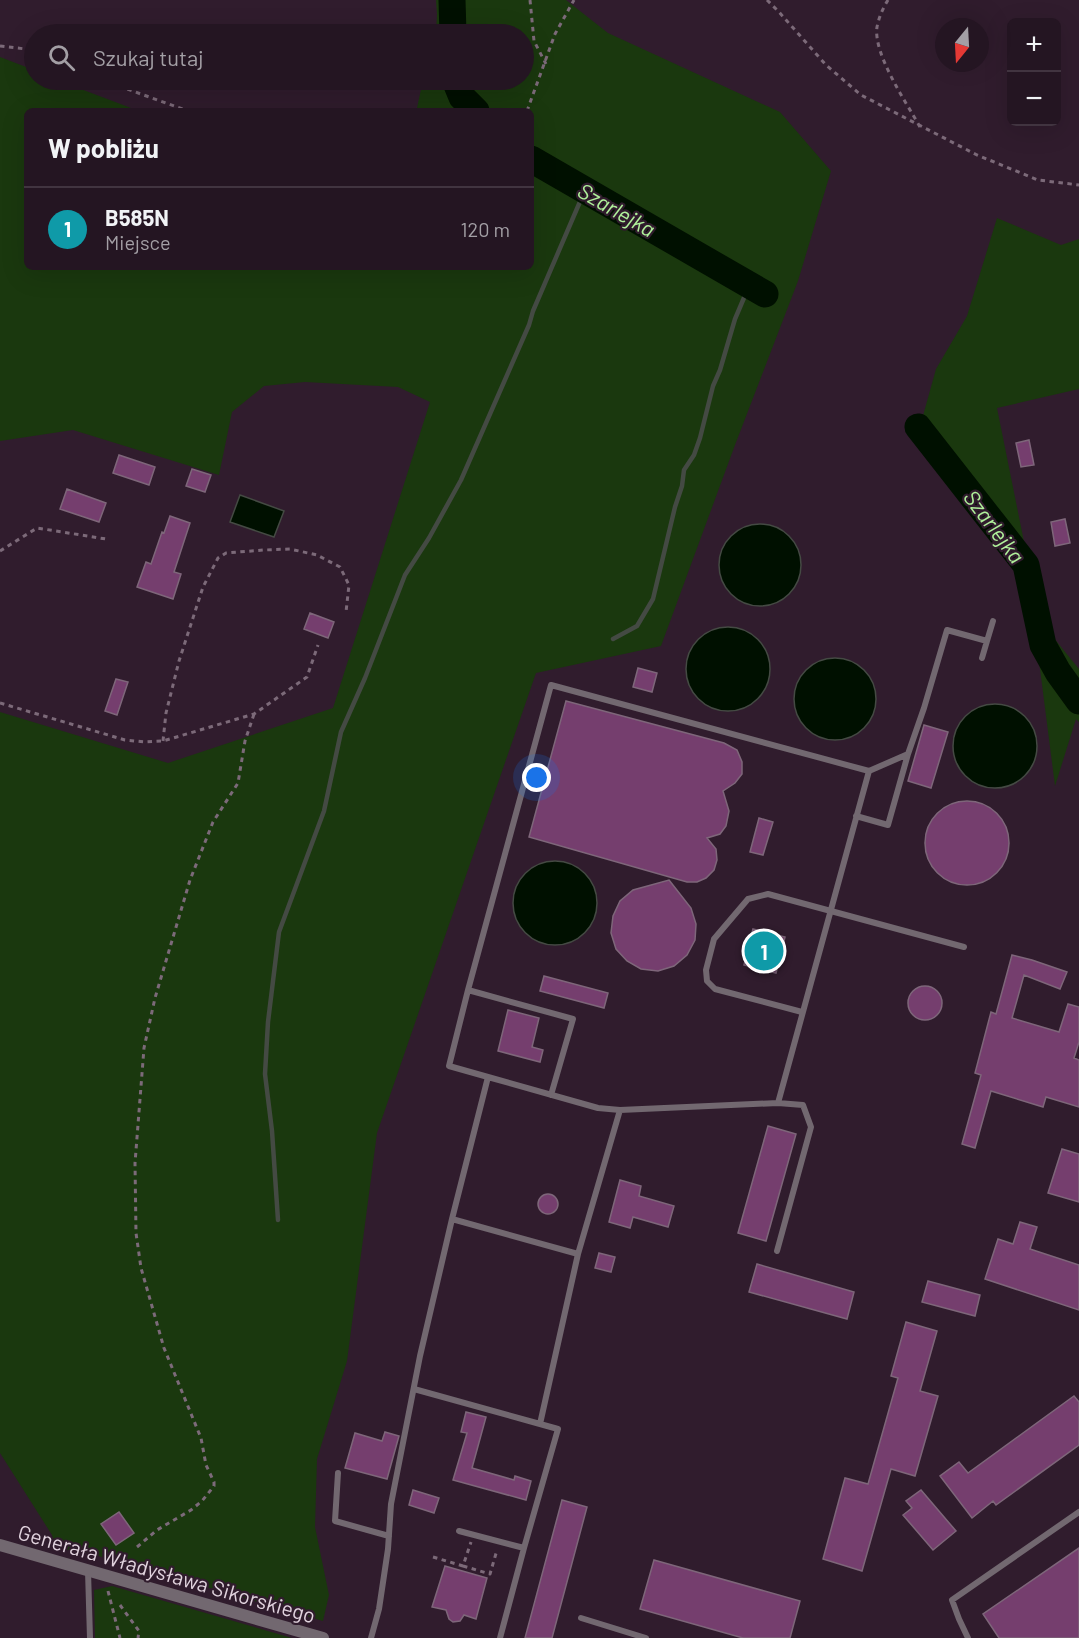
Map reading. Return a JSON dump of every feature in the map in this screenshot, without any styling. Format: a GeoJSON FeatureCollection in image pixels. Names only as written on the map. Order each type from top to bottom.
{"type":"FeatureCollection","features":[{"type":"Feature","properties":{"kind":"street","name":"Generała Władysława Sikorskiego"},"geometry":{"type":"LineString","coordinates":[[0,1545],[324,1638]]}},
{"type":"Feature","properties":{"kind":"lane"},"geometry":{"type":"LineString","coordinates":[[982,658],[993,621]]}},
{"type":"Feature","properties":{"kind":"lane"},"geometry":{"type":"LineString","coordinates":[[856,816],[888,825],[947,630],[987,641]]}},
{"type":"Feature","properties":{"kind":"lane"},"geometry":{"type":"LineString","coordinates":[[777,1251],[811,1127],[803,1105],[777,1103],[620,1110],[598,1108],[449,1066],[468,990],[551,685],[869,771],[908,754]]}},
{"type":"Feature","properties":{"kind":"lane"},"geometry":{"type":"LineString","coordinates":[[777,1103],[869,771]]}},
{"type":"Feature","properties":{"kind":"lane"},"geometry":{"type":"LineString","coordinates":[[802,1012],[715,989],[707,981],[706,970],[714,939],[748,899],[768,894],[964,947]]}},
{"type":"Feature","properties":{"kind":"lane"},"geometry":{"type":"LineString","coordinates":[[468,990],[573,1019],[551,1095]]}},
{"type":"Feature","properties":{"kind":"lane"},"geometry":{"type":"LineString","coordinates":[[371,1638],[380,1609],[391,1504],[420,1356],[488,1077]]}},
{"type":"Feature","properties":{"kind":"lane"},"geometry":{"type":"LineString","coordinates":[[540,1424],[578,1254],[620,1110]]}},
{"type":"Feature","properties":{"kind":"lane"},"geometry":{"type":"LineString","coordinates":[[452,1219],[578,1254]]}},
{"type":"Feature","properties":{"kind":"lane"},"geometry":{"type":"LineString","coordinates":[[414,1389],[558,1429],[500,1638]]}},
{"type":"Feature","properties":{"kind":"lane"},"geometry":{"type":"LineString","coordinates":[[338,1473],[335,1521],[389,1536]]}},
{"type":"Feature","properties":{"kind":"lane"},"geometry":{"type":"LineString","coordinates":[[968,1638],[958,1619],[952,1600],[1079,1512]]}},
{"type":"Feature","properties":{"kind":"lane"},"geometry":{"type":"LineString","coordinates":[[459,1531],[524,1548]]}},
{"type":"Feature","properties":{"kind":"lane"},"geometry":{"type":"LineString","coordinates":[[88,1571],[90,1638]]}},
{"type":"Feature","properties":{"kind":"lane"},"geometry":{"type":"LineString","coordinates":[[581,1618],[646,1638]]}},
{"type":"Feature","properties":{"kind":"path"},"geometry":{"type":"LineString","coordinates":[[530,0],[532,24]]}},
{"type":"Feature","properties":{"kind":"path"},"geometry":{"type":"LineString","coordinates":[[528,108],[555,34],[574,0]]}},
{"type":"Feature","properties":{"kind":"path"},"geometry":{"type":"LineString","coordinates":[[767,0],[826,65],[861,95],[977,155],[1038,180],[1079,185]]}},
{"type":"Feature","properties":{"kind":"path"},"geometry":{"type":"LineString","coordinates":[[888,0],[877,28],[878,47],[920,127]]}},
{"type":"Feature","properties":{"kind":"path"},"geometry":{"type":"LineString","coordinates":[[534,41],[546,64]]}},
{"type":"Feature","properties":{"kind":"path"},"geometry":{"type":"LineString","coordinates":[[0,46],[24,49]]}},
{"type":"Feature","properties":{"kind":"path"},"geometry":{"type":"LineString","coordinates":[[130,90],[180,108]]}},
{"type":"Feature","properties":{"kind":"path"},"geometry":{"type":"LineString","coordinates":[[0,551],[37,528],[106,539]]}},
{"type":"Feature","properties":{"kind":"path"},"geometry":{"type":"LineString","coordinates":[[163,741],[166,713],[179,661],[203,587],[218,558],[226,553],[290,549],[317,555],[340,567],[349,585],[346,612]]}},
{"type":"Feature","properties":{"kind":"path"},"geometry":{"type":"LineString","coordinates":[[0,703],[125,740],[163,741],[254,714],[307,676],[318,645]]}},
{"type":"Feature","properties":{"kind":"path"},"geometry":{"type":"LineString","coordinates":[[137,1547],[157,1530],[191,1510],[214,1486],[206,1465],[201,1438],[164,1348],[141,1268],[136,1233],[135,1162],[144,1048],[155,998],[190,880],[213,822],[238,783],[245,741],[254,714]]}},
{"type":"Feature","properties":{"kind":"path"},"geometry":{"type":"LineString","coordinates":[[463,1566],[473,1535]]}},
{"type":"Feature","properties":{"kind":"path"},"geometry":{"type":"LineString","coordinates":[[434,1557],[490,1574],[500,1542]]}},
{"type":"Feature","properties":{"kind":"path"},"geometry":{"type":"LineString","coordinates":[[108,1591],[120,1638]]}},
{"type":"Feature","properties":{"kind":"path"},"geometry":{"type":"LineString","coordinates":[[120,1605],[139,1631],[138,1638]]}},
{"type":"Feature","properties":{"kind":"green space"},"geometry":{"type":"Polygon","coordinates":[[[436,0],[566,0],[608,33],[780,112],[831,171],[798,281],[661,646],[536,673],[377,1133],[347,1361],[317,1459],[315,1527],[329,1595],[323,1621],[95,1555],[55,1548],[52,1535],[0,1453],[0,712],[168,763],[333,708],[430,402],[398,387],[305,382],[264,386],[232,412],[219,475],[73,430],[0,441],[0,57],[24,66],[24,90],[83,90],[131,108],[24,108],[24,270],[534,270],[534,108],[417,108],[421,90],[534,90],[534,24],[436,24],[436,0]]]}},
{"type":"Feature","properties":{"kind":"green space"},"geometry":{"type":"Polygon","coordinates":[[[997,218],[1061,245],[1079,239],[1079,389],[997,408],[1040,621],[1079,669],[1079,722],[1076,719],[1055,786],[1035,630],[1018,571],[919,430],[936,369],[967,316],[997,218]]]}},
{"type":"Feature","properties":{"kind":"green space"},"geometry":{"type":"Polygon","coordinates":[[[112,1586],[292,1638],[95,1638],[94,1590],[112,1586]]]}},
{"type":"Feature","properties":{"kind":"shaded area"},"geometry":{"type":"Polygon","coordinates":[[[240,495],[284,511],[274,537],[230,522],[240,495]]]}},
{"type":"Feature","properties":{"kind":"shaded area"},"geometry":{"type":"Polygon","coordinates":[[[760,524],[776,527],[789,536],[798,549],[801,565],[798,581],[789,594],[776,603],[760,606],[744,603],[731,594],[722,581],[719,565],[722,549],[731,536],[744,527],[760,524]]]}},
{"type":"Feature","properties":{"kind":"shaded area"},"geometry":{"type":"Polygon","coordinates":[[[728,627],[744,630],[758,639],[767,653],[770,669],[767,685],[758,699],[744,708],[728,711],[712,708],[698,699],[689,685],[686,669],[689,653],[698,639],[712,630],[728,627]]]}},
{"type":"Feature","properties":{"kind":"shaded area"},"geometry":{"type":"Polygon","coordinates":[[[835,658],[851,661],[864,670],[873,683],[876,699],[873,715],[864,728],[851,737],[835,740],[819,737],[806,728],[797,715],[794,699],[797,683],[806,670],[819,661],[835,658]]]}},
{"type":"Feature","properties":{"kind":"shaded area"},"geometry":{"type":"Polygon","coordinates":[[[995,704],[1011,707],[1025,716],[1034,730],[1037,746],[1034,762],[1025,776],[1011,785],[995,788],[979,785],[965,776],[956,762],[953,746],[956,730],[965,716],[979,707],[995,704]]]}},
{"type":"Feature","properties":{"kind":"shaded area"},"geometry":{"type":"Polygon","coordinates":[[[555,861],[571,864],[585,873],[594,887],[597,903],[594,919],[585,933],[571,942],[555,945],[539,942],[525,933],[516,919],[513,903],[516,887],[525,873],[539,864],[555,861]]]}},
{"type":"Feature","properties":{"kind":"building"},"geometry":{"type":"Polygon","coordinates":[[[1029,440],[1034,465],[1021,467],[1016,443],[1029,440]]]}},
{"type":"Feature","properties":{"kind":"building"},"geometry":{"type":"Polygon","coordinates":[[[119,455],[155,467],[149,485],[113,473],[119,455]]]}},
{"type":"Feature","properties":{"kind":"building"},"geometry":{"type":"Polygon","coordinates":[[[192,469],[211,475],[205,492],[186,486],[192,469]]]}},
{"type":"Feature","properties":{"kind":"building"},"geometry":{"type":"Polygon","coordinates":[[[67,489],[106,503],[99,522],[60,509],[67,489]]]}},
{"type":"Feature","properties":{"kind":"building"},"geometry":{"type":"Polygon","coordinates":[[[170,516],[190,523],[174,572],[181,574],[173,599],[137,587],[146,562],[151,564],[170,516]]]}},
{"type":"Feature","properties":{"kind":"building"},"geometry":{"type":"Polygon","coordinates":[[[1065,519],[1070,543],[1055,546],[1051,522],[1065,519]]]}},
{"type":"Feature","properties":{"kind":"building"},"geometry":{"type":"Polygon","coordinates":[[[310,613],[334,622],[328,638],[304,629],[310,613]]]}},
{"type":"Feature","properties":{"kind":"building"},"geometry":{"type":"Polygon","coordinates":[[[638,668],[657,673],[652,692],[633,687],[638,668]]]}},
{"type":"Feature","properties":{"kind":"building"},"geometry":{"type":"Polygon","coordinates":[[[116,679],[128,682],[117,715],[105,711],[116,679]]]}},
{"type":"Feature","properties":{"kind":"building"},"geometry":{"type":"Polygon","coordinates":[[[566,701],[724,743],[737,750],[742,762],[742,774],[735,783],[723,791],[729,811],[726,826],[720,834],[707,838],[716,849],[717,860],[714,870],[706,878],[697,882],[687,882],[529,837],[566,701]]]}},
{"type":"Feature","properties":{"kind":"building"},"geometry":{"type":"Polygon","coordinates":[[[924,725],[948,732],[931,788],[908,781],[924,725]]]}},
{"type":"Feature","properties":{"kind":"building"},"geometry":{"type":"Polygon","coordinates":[[[959,801],[975,801],[991,808],[1002,819],[1009,835],[1006,859],[997,873],[975,885],[959,885],[943,878],[932,867],[925,851],[925,835],[932,819],[943,808],[959,801]]]}},
{"type":"Feature","properties":{"kind":"building"},"geometry":{"type":"Polygon","coordinates":[[[759,818],[773,822],[763,855],[750,852],[759,818]]]}},
{"type":"Feature","properties":{"kind":"building"},"geometry":{"type":"Polygon","coordinates":[[[669,880],[691,908],[696,924],[695,940],[687,955],[674,966],[658,971],[641,969],[627,961],[616,949],[611,933],[613,916],[620,901],[633,890],[669,880]]]}},
{"type":"Feature","properties":{"kind":"building"},"geometry":{"type":"Polygon","coordinates":[[[753,929],[785,937],[776,973],[744,965],[753,929]]]}},
{"type":"Feature","properties":{"kind":"building"},"geometry":{"type":"Polygon","coordinates":[[[1012,955],[1067,972],[1060,989],[1024,975],[1012,1018],[1059,1032],[1068,1004],[1079,1007],[1079,1042],[1074,1058],[1079,1060],[1079,1107],[1046,1097],[1043,1107],[991,1091],[975,1148],[962,1144],[981,1075],[975,1073],[991,1012],[996,1014],[1012,955]]]}},
{"type":"Feature","properties":{"kind":"building"},"geometry":{"type":"Polygon","coordinates":[[[544,976],[608,993],[604,1008],[540,991],[544,976]]]}},
{"type":"Feature","properties":{"kind":"building"},"geometry":{"type":"Polygon","coordinates":[[[925,986],[937,991],[942,1003],[937,1015],[925,1020],[913,1015],[908,1003],[913,991],[925,986]]]}},
{"type":"Feature","properties":{"kind":"building"},"geometry":{"type":"Polygon","coordinates":[[[508,1010],[539,1018],[532,1047],[543,1050],[540,1062],[498,1051],[508,1010]]]}},
{"type":"Feature","properties":{"kind":"building"},"geometry":{"type":"Polygon","coordinates":[[[768,1126],[796,1134],[766,1241],[738,1233],[768,1126]]]}},
{"type":"Feature","properties":{"kind":"building"},"geometry":{"type":"Polygon","coordinates":[[[1062,1149],[1079,1154],[1079,1202],[1048,1193],[1062,1149]]]}},
{"type":"Feature","properties":{"kind":"building"},"geometry":{"type":"Polygon","coordinates":[[[620,1180],[641,1186],[639,1196],[674,1206],[668,1227],[633,1217],[630,1228],[609,1222],[620,1180]]]}},
{"type":"Feature","properties":{"kind":"building"},"geometry":{"type":"Polygon","coordinates":[[[548,1194],[555,1197],[558,1204],[555,1211],[548,1214],[541,1211],[538,1204],[541,1197],[548,1194]]]}},
{"type":"Feature","properties":{"kind":"building"},"geometry":{"type":"Polygon","coordinates":[[[1020,1222],[1037,1227],[1030,1249],[1079,1265],[1079,1310],[985,1279],[998,1239],[1013,1244],[1020,1222]]]}},
{"type":"Feature","properties":{"kind":"building"},"geometry":{"type":"Polygon","coordinates":[[[599,1253],[615,1257],[611,1272],[595,1268],[599,1253]]]}},
{"type":"Feature","properties":{"kind":"building"},"geometry":{"type":"Polygon","coordinates":[[[757,1264],[854,1292],[847,1319],[749,1292],[757,1264]]]}},
{"type":"Feature","properties":{"kind":"building"},"geometry":{"type":"Polygon","coordinates":[[[928,1281],[980,1295],[975,1316],[922,1302],[928,1281]]]}},
{"type":"Feature","properties":{"kind":"building"},"geometry":{"type":"Polygon","coordinates":[[[906,1322],[937,1331],[920,1391],[938,1396],[915,1476],[891,1469],[862,1571],[823,1559],[845,1478],[868,1484],[898,1378],[891,1376],[906,1322]]]}},
{"type":"Feature","properties":{"kind":"building"},"geometry":{"type":"Polygon","coordinates":[[[1074,1396],[1079,1402],[1079,1445],[996,1505],[993,1501],[972,1518],[940,1476],[959,1462],[968,1473],[1074,1396]]]}},
{"type":"Feature","properties":{"kind":"building"},"geometry":{"type":"Polygon","coordinates":[[[466,1412],[486,1417],[472,1468],[514,1480],[515,1476],[531,1481],[526,1500],[453,1480],[467,1433],[461,1432],[466,1412]]]}},
{"type":"Feature","properties":{"kind":"building"},"geometry":{"type":"Polygon","coordinates":[[[385,1432],[399,1436],[387,1479],[345,1468],[355,1433],[382,1441],[385,1432]]]}},
{"type":"Feature","properties":{"kind":"building"},"geometry":{"type":"Polygon","coordinates":[[[413,1490],[439,1498],[434,1513],[409,1505],[413,1490]]]}},
{"type":"Feature","properties":{"kind":"building"},"geometry":{"type":"Polygon","coordinates":[[[921,1490],[956,1531],[933,1550],[903,1515],[912,1508],[906,1501],[921,1490]]]}},
{"type":"Feature","properties":{"kind":"building"},"geometry":{"type":"Polygon","coordinates":[[[562,1500],[587,1507],[552,1638],[525,1638],[562,1500]]]}},
{"type":"Feature","properties":{"kind":"building"},"geometry":{"type":"Polygon","coordinates":[[[119,1512],[134,1533],[116,1545],[101,1524],[119,1512]]]}},
{"type":"Feature","properties":{"kind":"building"},"geometry":{"type":"Polygon","coordinates":[[[1079,1548],[1079,1638],[999,1638],[983,1614],[1079,1548]]]}},
{"type":"Feature","properties":{"kind":"building"},"geometry":{"type":"Polygon","coordinates":[[[654,1560],[800,1601],[790,1638],[743,1638],[640,1609],[654,1560]]]}},
{"type":"Feature","properties":{"kind":"building"},"geometry":{"type":"Polygon","coordinates":[[[445,1566],[487,1578],[476,1619],[464,1615],[460,1621],[453,1622],[449,1619],[446,1610],[432,1607],[445,1566]]]}},
{"type":"Feature","properties":{"kind":"waterway","name":"Szarlejka"},"geometry":{"type":"LineString","coordinates":[[452,0],[453,24]]}},
{"type":"Feature","properties":{"kind":"waterway","name":"Szarlejka"},"geometry":{"type":"LineString","coordinates":[[459,90],[462,97],[473,108]]}},
{"type":"Feature","properties":{"kind":"waterway","name":"Szarlejka"},"geometry":{"type":"LineString","coordinates":[[534,161],[765,294]]}},
{"type":"Feature","properties":{"kind":"waterway"},"geometry":{"type":"LineString","coordinates":[[278,1220],[272,1131],[265,1074],[268,1022],[279,932],[324,811],[341,732],[365,678],[405,575],[429,538],[461,480],[585,190]]}},
{"type":"Feature","properties":{"kind":"waterway"},"geometry":{"type":"LineString","coordinates":[[613,639],[637,626],[653,599],[684,470],[694,455],[713,386],[735,319],[749,286]]}},
{"type":"Feature","properties":{"kind":"waterway","name":"Szarlejka"},"geometry":{"type":"LineString","coordinates":[[918,427],[1026,565],[1043,645],[1058,672],[1079,701]]}},
{"type":"Feature","properties":{"kind":"place","name":"B585N"},"geometry":{"type":"Point","coordinates":[764,951]}}]}
